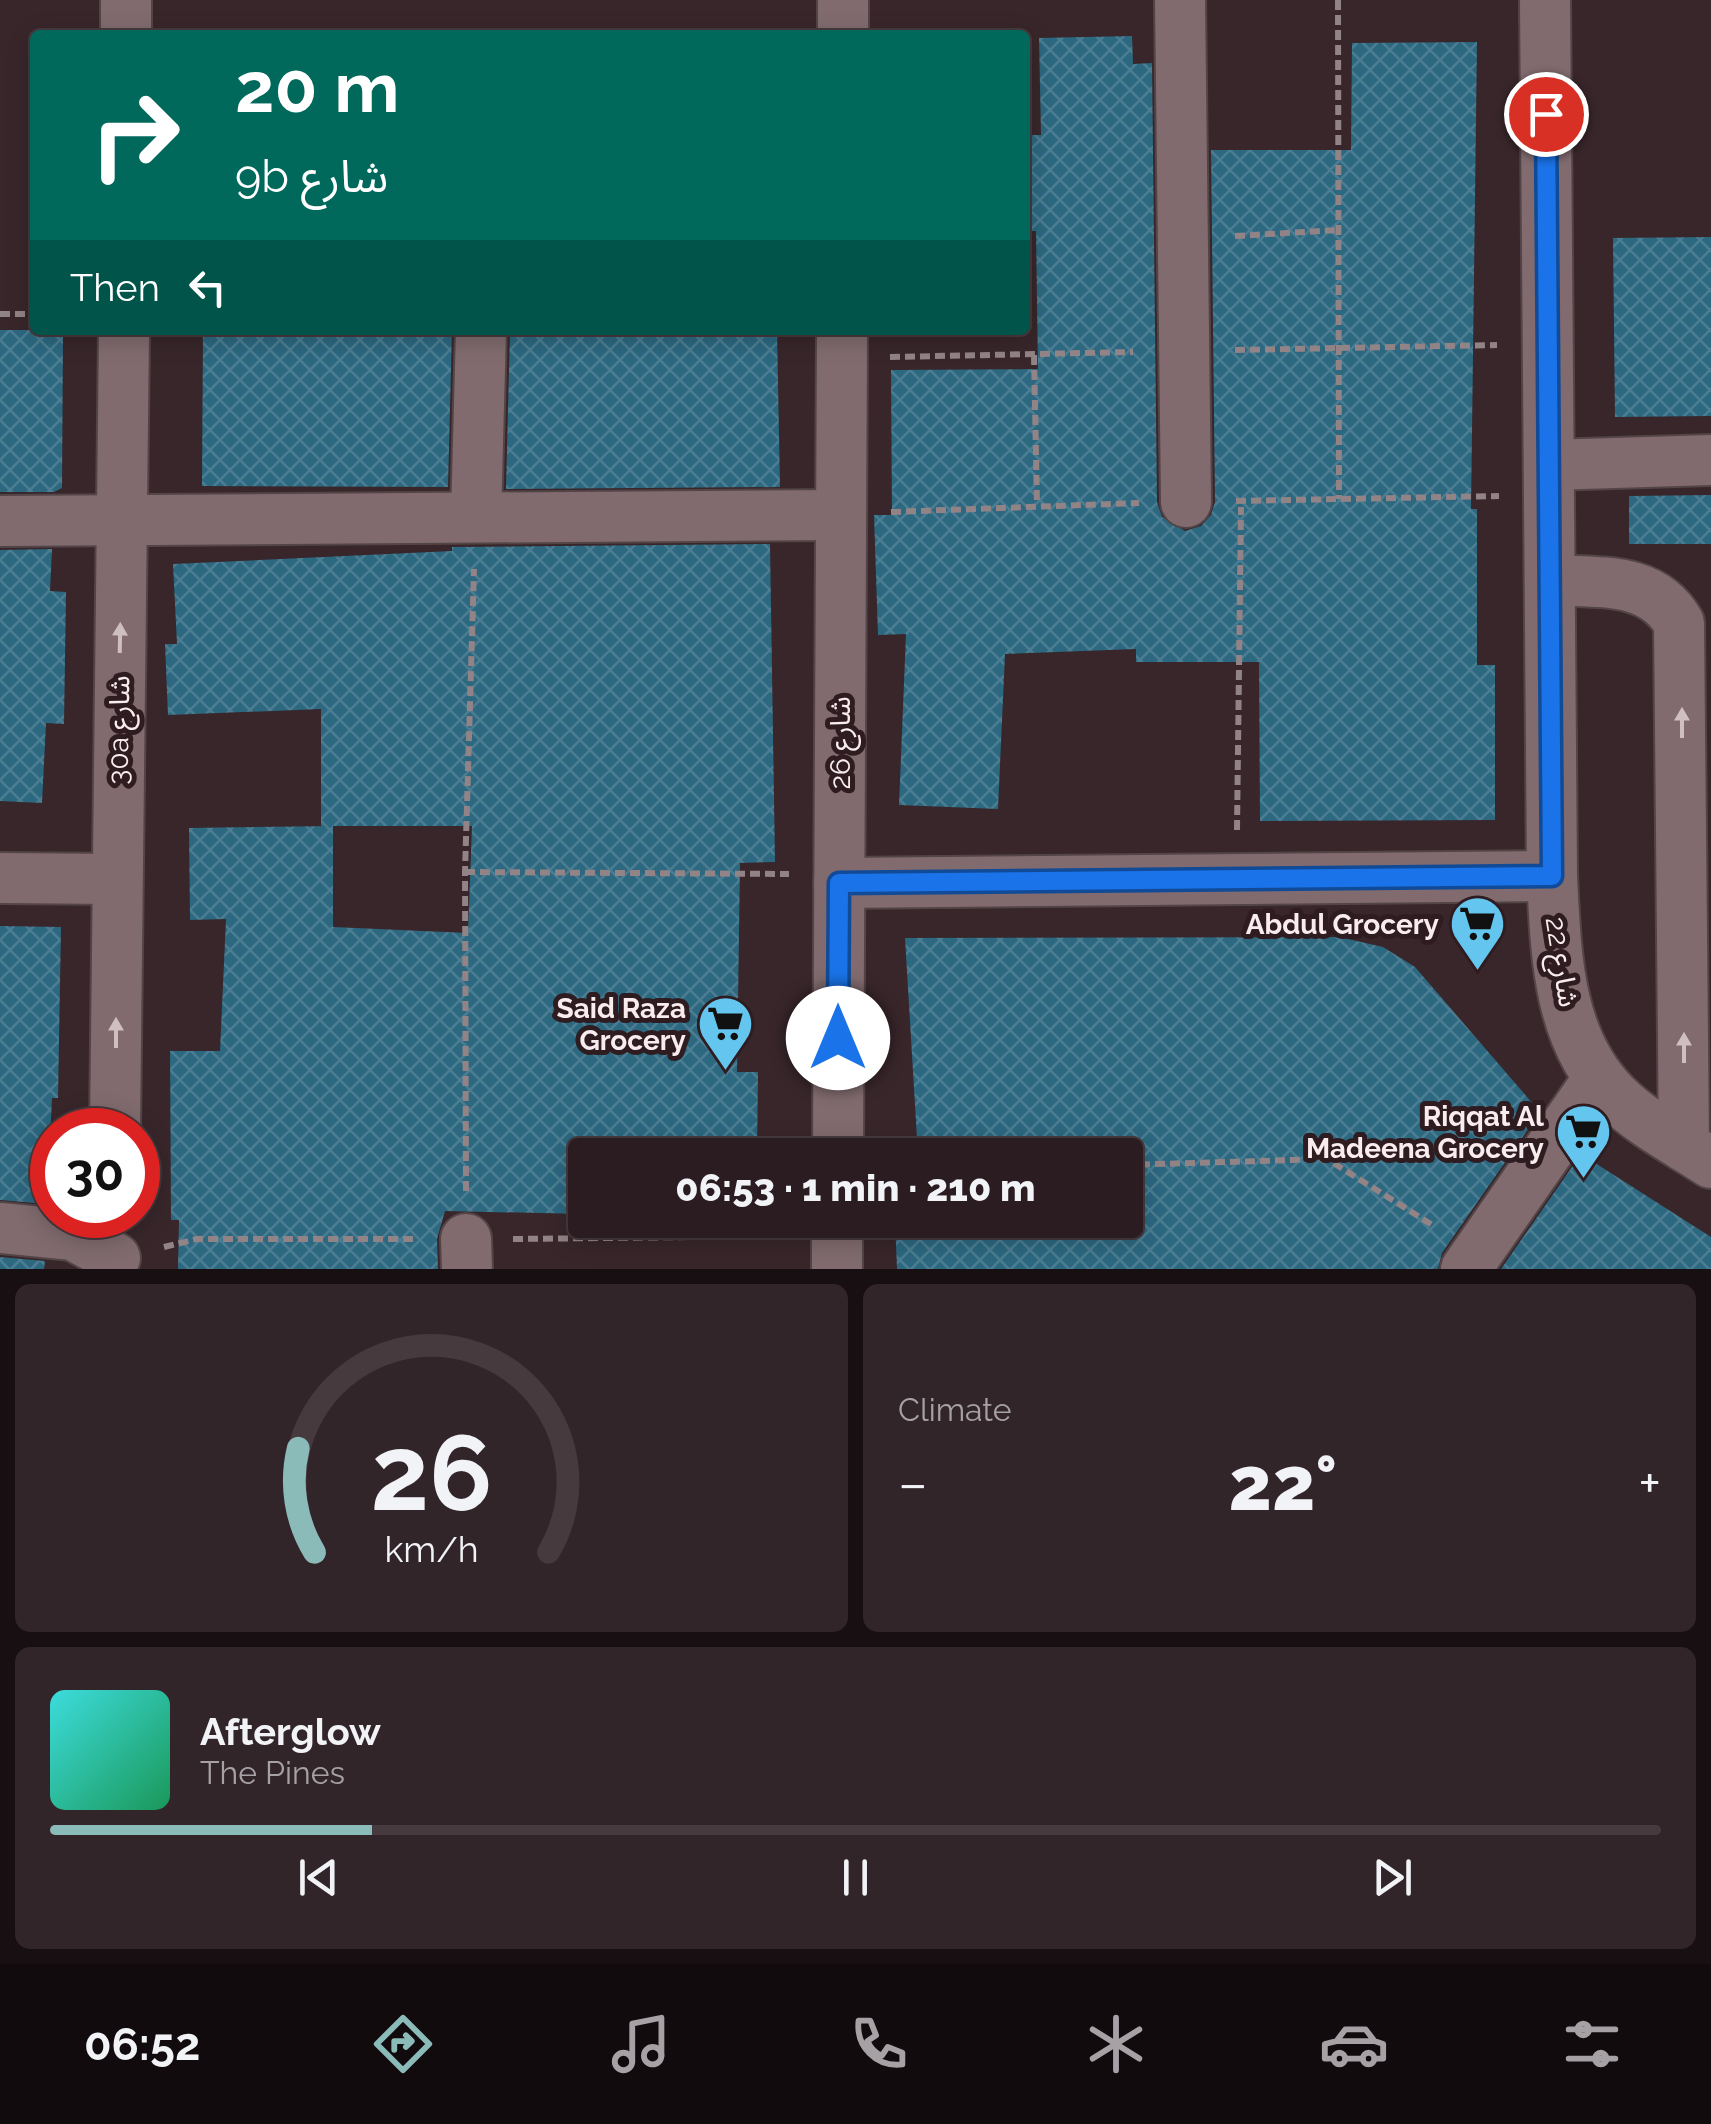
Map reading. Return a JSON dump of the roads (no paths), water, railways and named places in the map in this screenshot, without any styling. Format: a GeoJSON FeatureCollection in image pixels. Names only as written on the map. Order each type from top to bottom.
{"type":"FeatureCollection","features":[{"type":"Feature","properties":{"kind":"street"},"geometry":{"type":"LineString","coordinates":[[126,0],[126,30]]}},
{"type":"Feature","properties":{"kind":"street"},"geometry":{"type":"LineString","coordinates":[[843,0],[843,30]]}},
{"type":"Feature","properties":{"kind":"street"},"geometry":{"type":"LineString","coordinates":[[1180,0],[1186,502]]}},
{"type":"Feature","properties":{"kind":"street","name":"شارع 22"},"geometry":{"type":"LineString","coordinates":[[1545,0],[1552,876],[1558,974],[1566,1010],[1599,1078]]}},
{"type":"Feature","properties":{"kind":"street","name":"30a شارع"},"geometry":{"type":"LineString","coordinates":[[116,1108],[124,335]]}},
{"type":"Feature","properties":{"kind":"street"},"geometry":{"type":"LineString","coordinates":[[476,517],[480,335]]}},
{"type":"Feature","properties":{"kind":"street","name":"شارع 26"},"geometry":{"type":"LineString","coordinates":[[838,1138],[842,335]]}},
{"type":"Feature","properties":{"kind":"street"},"geometry":{"type":"LineString","coordinates":[[1550,465],[1711,460]]}},
{"type":"Feature","properties":{"kind":"street"},"geometry":{"type":"LineString","coordinates":[[0,521],[841,514]]}},
{"type":"Feature","properties":{"kind":"street"},"geometry":{"type":"LineString","coordinates":[[1551,580],[1648,590],[1668,603],[1680,623],[1698,1155]]}},
{"type":"Feature","properties":{"kind":"street"},"geometry":{"type":"LineString","coordinates":[[839,883],[1552,876]]}},
{"type":"Feature","properties":{"kind":"street"},"geometry":{"type":"LineString","coordinates":[[0,878],[116,879]]}},
{"type":"Feature","properties":{"kind":"street"},"geometry":{"type":"LineString","coordinates":[[1472,1261],[1599,1078],[1642,1118],[1698,1155]]}},
{"type":"Feature","properties":{"kind":"street"},"geometry":{"type":"LineString","coordinates":[[0,1228],[73,1235],[115,1247]]}},
{"type":"Feature","properties":{"kind":"street"},"geometry":{"type":"LineString","coordinates":[[837,1238],[837,1269]]}},
{"type":"Feature","properties":{"kind":"place","name":"Abdul Grocery"},"geometry":{"type":"Point","coordinates":[1478,973]}},
{"type":"Feature","properties":{"kind":"place","name":"Said Raza Grocery"},"geometry":{"type":"Point","coordinates":[725,1073]}},
{"type":"Feature","properties":{"kind":"place","name":"Riqqat Al Madeena Grocery"},"geometry":{"type":"Point","coordinates":[1583,1181]}}]}
